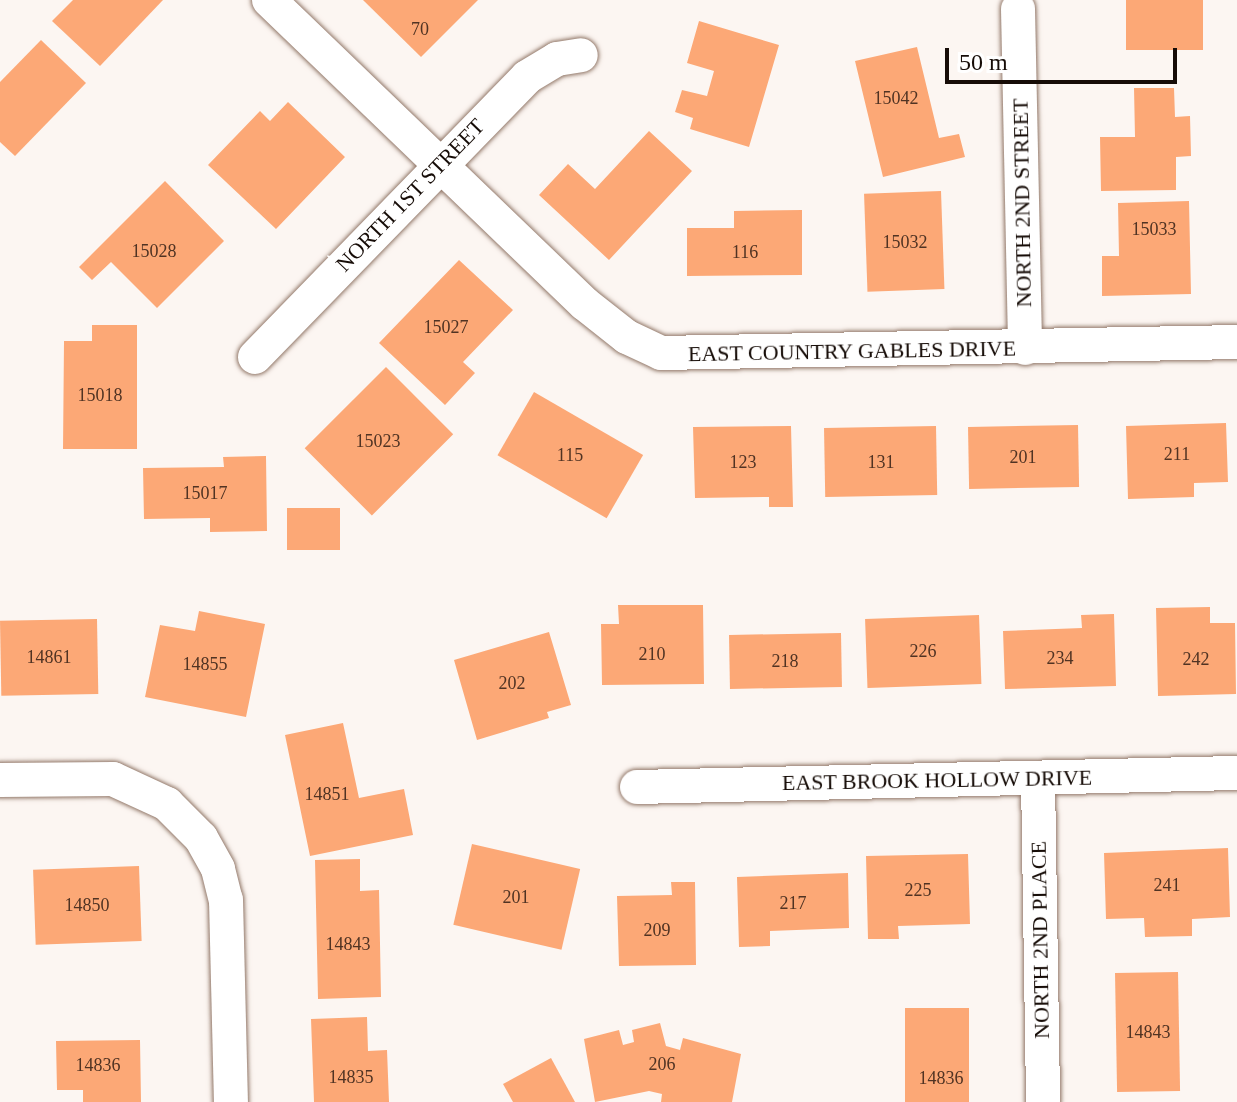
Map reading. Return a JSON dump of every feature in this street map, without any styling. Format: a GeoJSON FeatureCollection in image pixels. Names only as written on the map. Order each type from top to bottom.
{"type":"FeatureCollection","features":[{"type":"Feature","properties":{"kind":"street","name":"EAST COUNTRY GABLES DRIVE"},"geometry":{"type":"LineString","coordinates":[[269,0],[603,320],[661,353],[1237,342]]}},
{"type":"Feature","properties":{"kind":"street","name":"NORTH 2ND STREET"},"geometry":{"type":"LineString","coordinates":[[1018,9],[1025,348]]}},
{"type":"Feature","properties":{"kind":"street","name":"NORTH 1ST STREET"},"geometry":{"type":"LineString","coordinates":[[255,357],[439,163],[527,77],[557,59],[581,55]]}},
{"type":"Feature","properties":{"kind":"street","name":"EAST BROOK HOLLOW DRIVE"},"geometry":{"type":"LineString","coordinates":[[637,787],[1237,773]]}},
{"type":"Feature","properties":{"kind":"street","name":"NORTH 2ND PLACE"},"geometry":{"type":"LineString","coordinates":[[1038,778],[1043,1102]]}},
{"type":"Feature","properties":{"kind":"street"},"geometry":{"type":"LineString","coordinates":[[0,780],[113,779],[167,804],[201,838],[218,869],[226,900],[231,1102]]}},
{"type":"Feature","properties":{"kind":"building"},"geometry":{"type":"Polygon","coordinates":[[[73,0],[163,0],[100,66],[52,21],[73,0]]]}},
{"type":"Feature","properties":{"kind":"building"},"geometry":{"type":"Polygon","coordinates":[[[363,0],[478,0],[421,57],[363,0]]]}},
{"type":"Feature","properties":{"kind":"building"},"geometry":{"type":"Polygon","coordinates":[[[1126,0],[1203,0],[1203,50],[1126,50],[1126,0]]]}},
{"type":"Feature","properties":{"kind":"building"},"geometry":{"type":"Polygon","coordinates":[[[699,21],[779,45],[749,147],[690,129],[693,118],[675,112],[682,90],[707,96],[714,71],[687,63],[699,21]]]}},
{"type":"Feature","properties":{"kind":"building"},"geometry":{"type":"Polygon","coordinates":[[[41,40],[86,83],[15,156],[0,142],[0,82],[41,40]]]}},
{"type":"Feature","properties":{"kind":"building"},"geometry":{"type":"Polygon","coordinates":[[[917,47],[939,138],[959,134],[965,157],[883,177],[855,61],[917,47]]]}},
{"type":"Feature","properties":{"kind":"building"},"geometry":{"type":"Polygon","coordinates":[[[1134,88],[1174,88],[1175,117],[1190,116],[1191,156],[1176,157],[1176,190],[1101,191],[1100,137],[1135,137],[1134,88]]]}},
{"type":"Feature","properties":{"kind":"building"},"geometry":{"type":"Polygon","coordinates":[[[288,102],[345,157],[276,229],[208,165],[260,111],[270,121],[288,102]]]}},
{"type":"Feature","properties":{"kind":"building"},"geometry":{"type":"Polygon","coordinates":[[[649,131],[692,171],[609,260],[539,195],[568,164],[595,189],[649,131]]]}},
{"type":"Feature","properties":{"kind":"building"},"geometry":{"type":"Polygon","coordinates":[[[165,181],[224,241],[157,308],[111,262],[92,280],[79,267],[165,181]]]}},
{"type":"Feature","properties":{"kind":"building"},"geometry":{"type":"Polygon","coordinates":[[[941,191],[944,289],[867,292],[864,194],[941,191]]]}},
{"type":"Feature","properties":{"kind":"building"},"geometry":{"type":"Polygon","coordinates":[[[1189,201],[1191,294],[1102,296],[1102,256],[1119,256],[1118,203],[1189,201]]]}},
{"type":"Feature","properties":{"kind":"building"},"geometry":{"type":"Polygon","coordinates":[[[802,210],[802,275],[687,276],[687,228],[734,228],[734,211],[802,210]]]}},
{"type":"Feature","properties":{"kind":"building"},"geometry":{"type":"Polygon","coordinates":[[[459,260],[513,310],[463,362],[475,373],[445,405],[379,343],[459,260]]]}},
{"type":"Feature","properties":{"kind":"building"},"geometry":{"type":"Polygon","coordinates":[[[92,325],[137,325],[137,449],[63,449],[64,341],[92,341],[92,325]]]}},
{"type":"Feature","properties":{"kind":"building"},"geometry":{"type":"Polygon","coordinates":[[[386,367],[453,434],[372,515],[305,448],[386,367]]]}},
{"type":"Feature","properties":{"kind":"building"},"geometry":{"type":"Polygon","coordinates":[[[534,392],[643,455],[607,518],[498,455],[534,392]]]}},
{"type":"Feature","properties":{"kind":"building"},"geometry":{"type":"Polygon","coordinates":[[[1226,423],[1228,482],[1194,483],[1194,497],[1128,499],[1126,426],[1226,423]]]}},
{"type":"Feature","properties":{"kind":"building"},"geometry":{"type":"Polygon","coordinates":[[[1078,425],[1079,487],[969,489],[968,427],[1078,425]]]}},
{"type":"Feature","properties":{"kind":"building"},"geometry":{"type":"Polygon","coordinates":[[[791,426],[793,507],[769,507],[769,497],[695,498],[693,427],[791,426]]]}},
{"type":"Feature","properties":{"kind":"building"},"geometry":{"type":"Polygon","coordinates":[[[936,426],[937,495],[825,497],[824,428],[936,426]]]}},
{"type":"Feature","properties":{"kind":"building"},"geometry":{"type":"Polygon","coordinates":[[[266,456],[267,531],[210,532],[210,518],[144,519],[143,468],[224,467],[223,457],[266,456]]]}},
{"type":"Feature","properties":{"kind":"building"},"geometry":{"type":"Polygon","coordinates":[[[287,508],[340,508],[340,550],[287,550],[287,508]]]}},
{"type":"Feature","properties":{"kind":"building"},"geometry":{"type":"Polygon","coordinates":[[[618,605],[703,605],[704,684],[602,685],[601,624],[619,624],[618,605]]]}},
{"type":"Feature","properties":{"kind":"building"},"geometry":{"type":"Polygon","coordinates":[[[1210,607],[1210,623],[1235,623],[1236,694],[1158,696],[1156,608],[1210,607]]]}},
{"type":"Feature","properties":{"kind":"building"},"geometry":{"type":"Polygon","coordinates":[[[199,611],[265,624],[246,717],[145,697],[160,625],[195,631],[199,611]]]}},
{"type":"Feature","properties":{"kind":"building"},"geometry":{"type":"Polygon","coordinates":[[[1114,614],[1116,686],[1005,689],[1003,631],[1082,628],[1081,615],[1114,614]]]}},
{"type":"Feature","properties":{"kind":"building"},"geometry":{"type":"Polygon","coordinates":[[[979,615],[981,684],[867,688],[865,619],[979,615]]]}},
{"type":"Feature","properties":{"kind":"building"},"geometry":{"type":"Polygon","coordinates":[[[97,619],[98,694],[1,696],[0,621],[97,619]]]}},
{"type":"Feature","properties":{"kind":"building"},"geometry":{"type":"Polygon","coordinates":[[[549,632],[571,705],[547,712],[549,718],[477,740],[454,660],[549,632]]]}},
{"type":"Feature","properties":{"kind":"building"},"geometry":{"type":"Polygon","coordinates":[[[841,633],[842,687],[730,689],[729,635],[841,633]]]}},
{"type":"Feature","properties":{"kind":"building"},"geometry":{"type":"Polygon","coordinates":[[[343,723],[359,798],[404,789],[413,835],[310,856],[285,735],[343,723]]]}},
{"type":"Feature","properties":{"kind":"building"},"geometry":{"type":"Polygon","coordinates":[[[472,844],[580,869],[561,950],[453,925],[472,844]]]}},
{"type":"Feature","properties":{"kind":"building"},"geometry":{"type":"Polygon","coordinates":[[[1228,848],[1230,917],[1192,919],[1192,936],[1145,937],[1144,918],[1106,919],[1104,853],[1228,848]]]}},
{"type":"Feature","properties":{"kind":"building"},"geometry":{"type":"Polygon","coordinates":[[[968,854],[970,924],[898,926],[899,939],[868,939],[866,856],[968,854]]]}},
{"type":"Feature","properties":{"kind":"building"},"geometry":{"type":"Polygon","coordinates":[[[360,859],[360,891],[379,890],[381,997],[318,999],[315,860],[360,859]]]}},
{"type":"Feature","properties":{"kind":"building"},"geometry":{"type":"Polygon","coordinates":[[[139,866],[142,941],[36,945],[33,870],[139,866]]]}},
{"type":"Feature","properties":{"kind":"building"},"geometry":{"type":"Polygon","coordinates":[[[848,873],[849,928],[770,931],[770,946],[739,947],[737,877],[848,873]]]}},
{"type":"Feature","properties":{"kind":"building"},"geometry":{"type":"Polygon","coordinates":[[[671,882],[695,882],[696,965],[619,966],[617,896],[672,895],[671,882]]]}},
{"type":"Feature","properties":{"kind":"building"},"geometry":{"type":"Polygon","coordinates":[[[1178,972],[1180,1091],[1117,1092],[1115,973],[1178,972]]]}},
{"type":"Feature","properties":{"kind":"building"},"geometry":{"type":"Polygon","coordinates":[[[905,1008],[969,1008],[969,1102],[905,1102],[905,1008]]]}},
{"type":"Feature","properties":{"kind":"building"},"geometry":{"type":"Polygon","coordinates":[[[367,1017],[368,1051],[387,1050],[389,1102],[314,1102],[311,1019],[367,1017]]]}},
{"type":"Feature","properties":{"kind":"building"},"geometry":{"type":"Polygon","coordinates":[[[660,1023],[666,1046],[680,1050],[683,1038],[741,1054],[732,1102],[661,1102],[662,1094],[649,1091],[595,1102],[584,1039],[619,1030],[623,1045],[634,1042],[632,1030],[660,1023]]]}},
{"type":"Feature","properties":{"kind":"building"},"geometry":{"type":"Polygon","coordinates":[[[140,1040],[141,1102],[83,1102],[83,1090],[57,1090],[56,1041],[140,1040]]]}},
{"type":"Feature","properties":{"kind":"building"},"geometry":{"type":"Polygon","coordinates":[[[551,1058],[575,1102],[513,1102],[503,1084],[551,1058]]]}}]}
